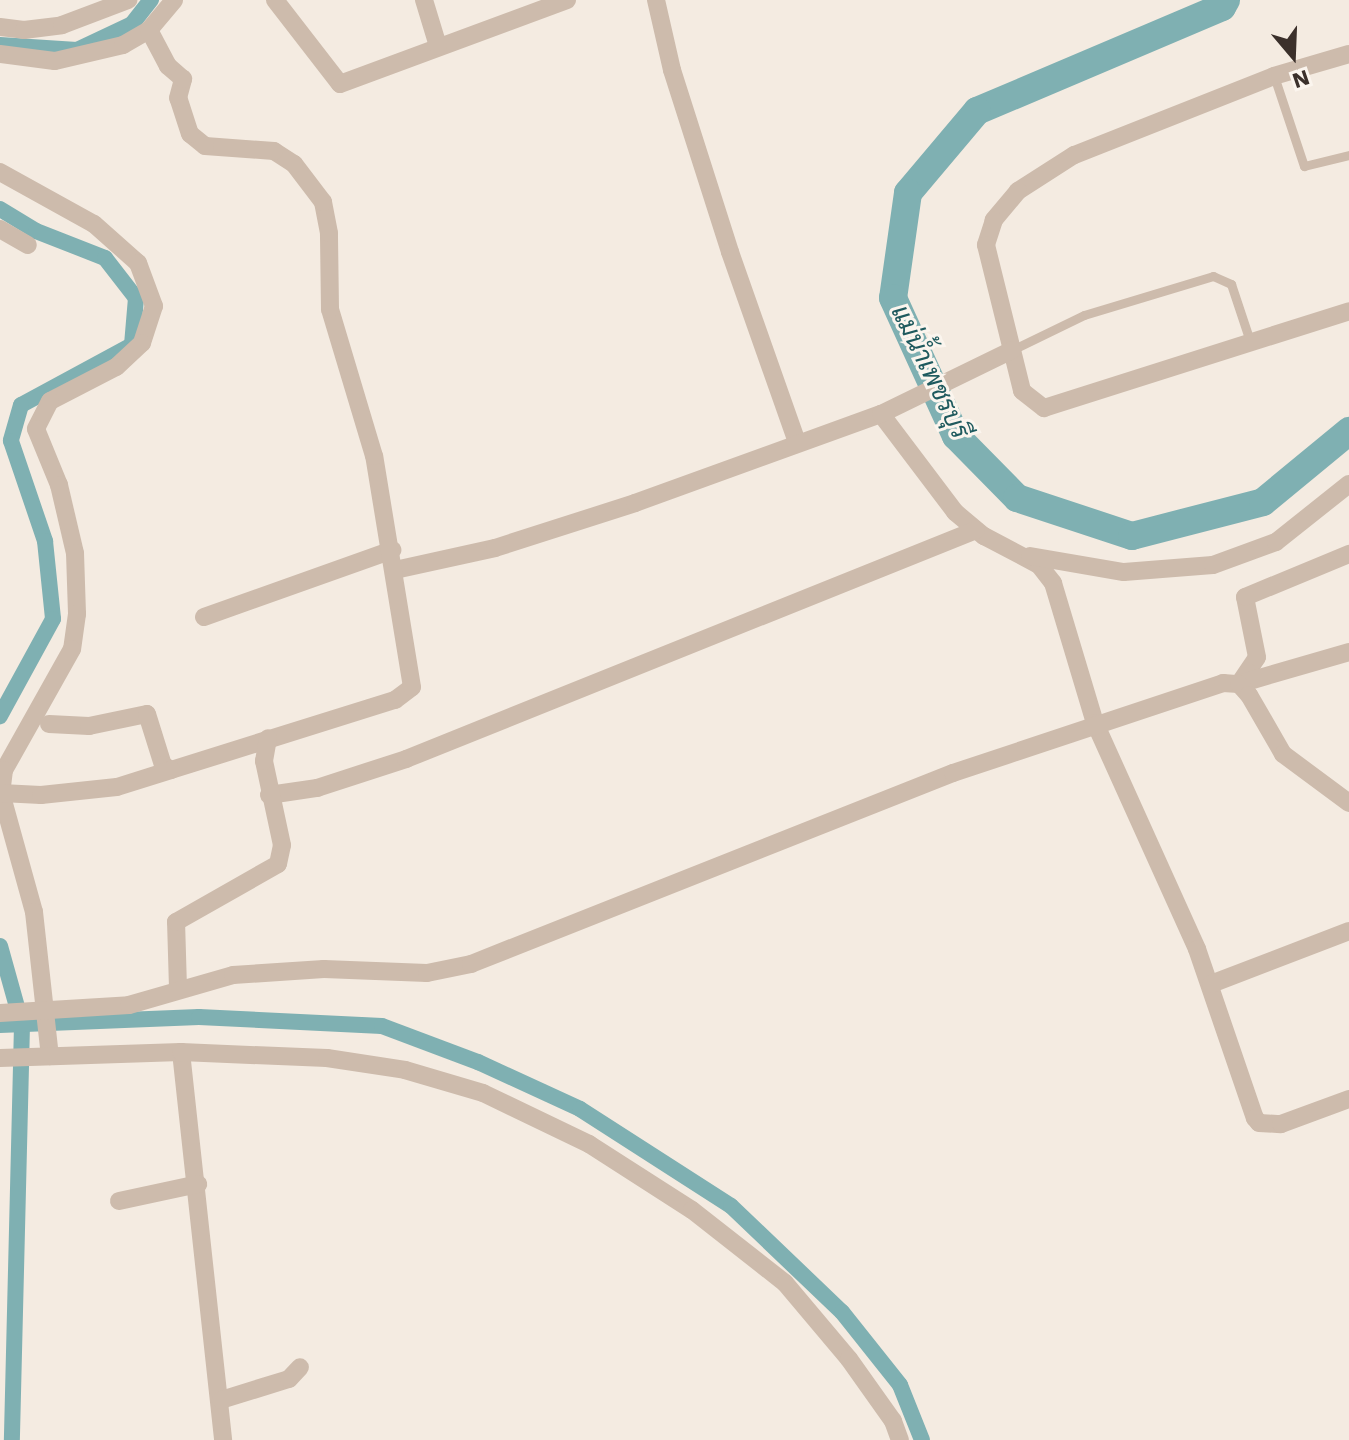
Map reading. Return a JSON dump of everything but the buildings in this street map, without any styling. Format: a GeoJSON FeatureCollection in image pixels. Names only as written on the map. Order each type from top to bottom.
{"type":"FeatureCollection","features":[{"type":"Feature","properties":{"kind":"street"},"geometry":{"type":"LineString","coordinates":[[0,27],[24,30],[62,25],[128,0]]}},
{"type":"Feature","properties":{"kind":"street"},"geometry":{"type":"LineString","coordinates":[[0,54],[55,61],[123,45],[149,30],[174,0]]}},
{"type":"Feature","properties":{"kind":"street"},"geometry":{"type":"LineString","coordinates":[[275,0],[340,84],[567,0]]}},
{"type":"Feature","properties":{"kind":"street"},"geometry":{"type":"LineString","coordinates":[[424,0],[438,46]]}},
{"type":"Feature","properties":{"kind":"street"},"geometry":{"type":"LineString","coordinates":[[656,0],[677,85],[797,442]]}},
{"type":"Feature","properties":{"kind":"street"},"geometry":{"type":"LineString","coordinates":[[1,793],[41,795],[117,787],[395,700],[412,687],[392,550],[374,456],[330,309],[329,233],[323,202],[294,164],[274,151],[205,146],[190,134],[178,98],[183,79],[168,66],[149,30]]}},
{"type":"Feature","properties":{"kind":"street"},"geometry":{"type":"LineString","coordinates":[[1349,54],[1274,76],[1091,146],[1018,191],[994,220],[986,245],[1025,397],[1044,408],[1349,311]]}},
{"type":"Feature","properties":{"kind":"street"},"geometry":{"type":"LineString","coordinates":[[0,172],[94,224],[138,263],[154,306],[153,322],[142,343],[116,367],[50,401],[38,417],[36,429],[59,485],[75,553],[77,614],[72,649],[4,770],[1,793],[34,912],[43,1057]]}},
{"type":"Feature","properties":{"kind":"street"},"geometry":{"type":"LineString","coordinates":[[0,229],[28,245]]}},
{"type":"Feature","properties":{"kind":"street"},"geometry":{"type":"LineString","coordinates":[[395,570],[550,533],[881,414],[967,375],[1012,350]]}},
{"type":"Feature","properties":{"kind":"street"},"geometry":{"type":"LineString","coordinates":[[881,414],[939,495],[976,530],[1024,555],[1053,583],[1095,723],[1211,984],[1259,1123],[1281,1124],[1349,1099]]}},
{"type":"Feature","properties":{"kind":"street"},"geometry":{"type":"LineString","coordinates":[[1024,555],[1124,572],[1213,565],[1276,542],[1349,484]]}},
{"type":"Feature","properties":{"kind":"street"},"geometry":{"type":"LineString","coordinates":[[269,795],[317,788],[406,759],[976,530]]}},
{"type":"Feature","properties":{"kind":"street"},"geometry":{"type":"LineString","coordinates":[[204,617],[392,550]]}},
{"type":"Feature","properties":{"kind":"street"},"geometry":{"type":"LineString","coordinates":[[1239,684],[1257,657],[1245,597],[1349,554]]}},
{"type":"Feature","properties":{"kind":"street"},"geometry":{"type":"LineString","coordinates":[[2,1013],[129,1005],[178,988],[264,972],[427,973],[471,964],[882,801],[1095,723],[1214,684],[1239,684],[1349,652]]}},
{"type":"Feature","properties":{"kind":"street"},"geometry":{"type":"LineString","coordinates":[[1239,684],[1283,754],[1349,803]]}},
{"type":"Feature","properties":{"kind":"street"},"geometry":{"type":"LineString","coordinates":[[49,724],[89,726],[147,714],[163,765],[171,770]]}},
{"type":"Feature","properties":{"kind":"street"},"geometry":{"type":"LineString","coordinates":[[178,988],[176,922],[278,864],[282,845],[264,761],[268,738]]}},
{"type":"Feature","properties":{"kind":"street"},"geometry":{"type":"LineString","coordinates":[[1211,984],[1349,931]]}},
{"type":"Feature","properties":{"kind":"street"},"geometry":{"type":"LineString","coordinates":[[181,1052],[198,1184],[223,1440]]}},
{"type":"Feature","properties":{"kind":"street"},"geometry":{"type":"LineString","coordinates":[[0,1058],[181,1052],[327,1058],[405,1070],[483,1093],[589,1144],[692,1210],[785,1283],[849,1359],[893,1421],[900,1440]]}},
{"type":"Feature","properties":{"kind":"street"},"geometry":{"type":"LineString","coordinates":[[119,1201],[198,1184]]}},
{"type":"Feature","properties":{"kind":"street"},"geometry":{"type":"LineString","coordinates":[[221,1400],[289,1379],[300,1367]]}},
{"type":"Feature","properties":{"kind":"lane"},"geometry":{"type":"LineString","coordinates":[[1274,76],[1304,166],[1349,155]]}},
{"type":"Feature","properties":{"kind":"lane"},"geometry":{"type":"LineString","coordinates":[[1012,350],[1084,315],[1213,276],[1231,284],[1251,344]]}},
{"type":"Feature","properties":{"kind":"waterway"},"geometry":{"type":"LineString","coordinates":[[0,45],[77,50],[132,24],[151,0]]}},
{"type":"Feature","properties":{"kind":"waterway","name":"แม่น้ำเพชรบุรี"},"geometry":{"type":"LineString","coordinates":[[1226,0],[1222,7],[977,111],[908,193],[893,298],[956,436],[1017,498],[1132,536],[1263,502],[1349,431]]}},
{"type":"Feature","properties":{"kind":"waterway"},"geometry":{"type":"LineString","coordinates":[[0,209],[36,231],[105,258],[136,298],[132,345],[21,405],[11,441],[45,541],[53,619],[0,716]]}},
{"type":"Feature","properties":{"kind":"waterway"},"geometry":{"type":"LineString","coordinates":[[0,946],[22,1025],[12,1440]]}},
{"type":"Feature","properties":{"kind":"waterway"},"geometry":{"type":"LineString","coordinates":[[0,1025],[199,1017],[382,1026],[478,1062],[580,1109],[731,1206],[842,1312],[900,1385],[922,1440]]}}]}
